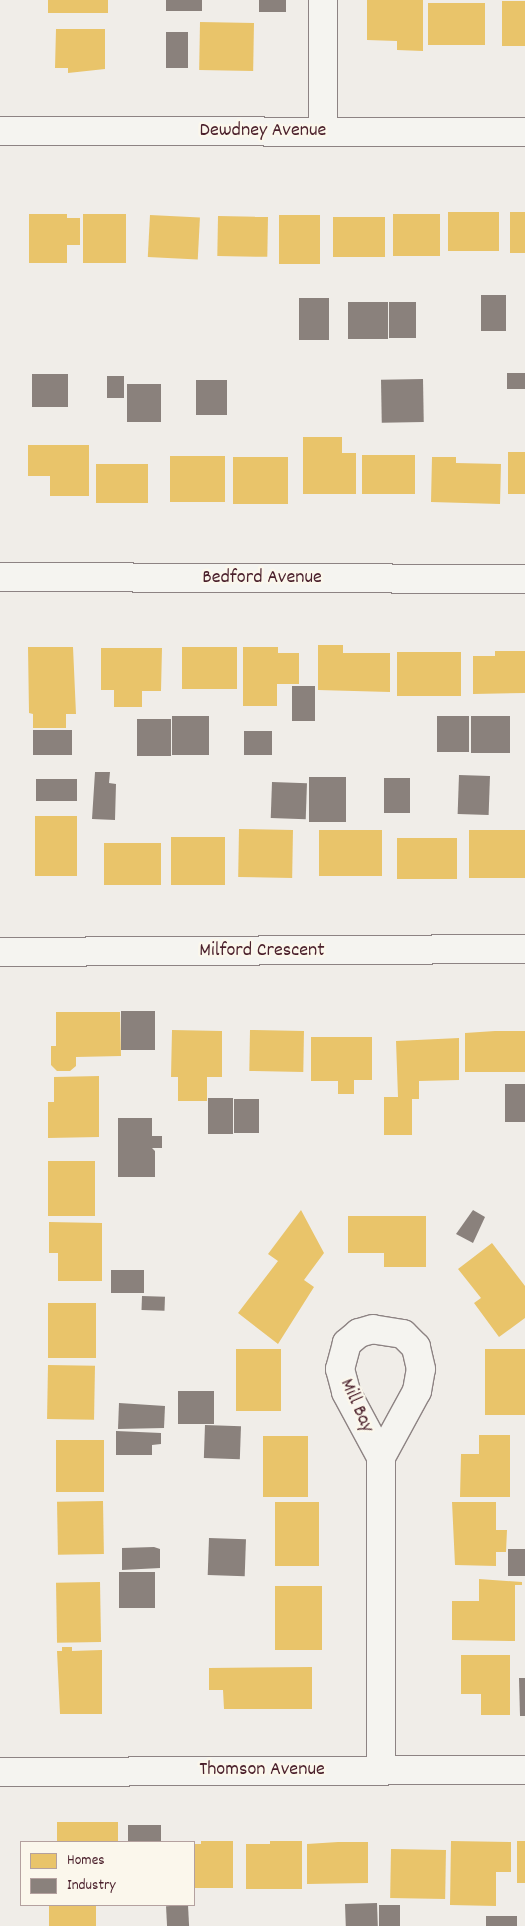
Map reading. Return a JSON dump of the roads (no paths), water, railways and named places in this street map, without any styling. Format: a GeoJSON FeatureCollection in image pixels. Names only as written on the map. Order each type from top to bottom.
{"type":"FeatureCollection","features":[{"type":"Feature","properties":{"kind":"street"},"geometry":{"type":"LineString","coordinates":[[323,0],[323,132]]}},
{"type":"Feature","properties":{"kind":"street","name":"Dewdney Avenue"},"geometry":{"type":"LineString","coordinates":[[0,131],[525,132]]}},
{"type":"Feature","properties":{"kind":"street","name":"Bedford Avenue"},"geometry":{"type":"LineString","coordinates":[[0,577],[525,579]]}},
{"type":"Feature","properties":{"kind":"street","name":"Milford Crescent"},"geometry":{"type":"LineString","coordinates":[[0,952],[525,949]]}},
{"type":"Feature","properties":{"kind":"street","name":"Mill Bay"},"geometry":{"type":"LineString","coordinates":[[381,1457],[381,1770]]}},
{"type":"Feature","properties":{"kind":"street","name":"Thomson Avenue"},"geometry":{"type":"LineString","coordinates":[[0,1772],[525,1770]]}}]}
